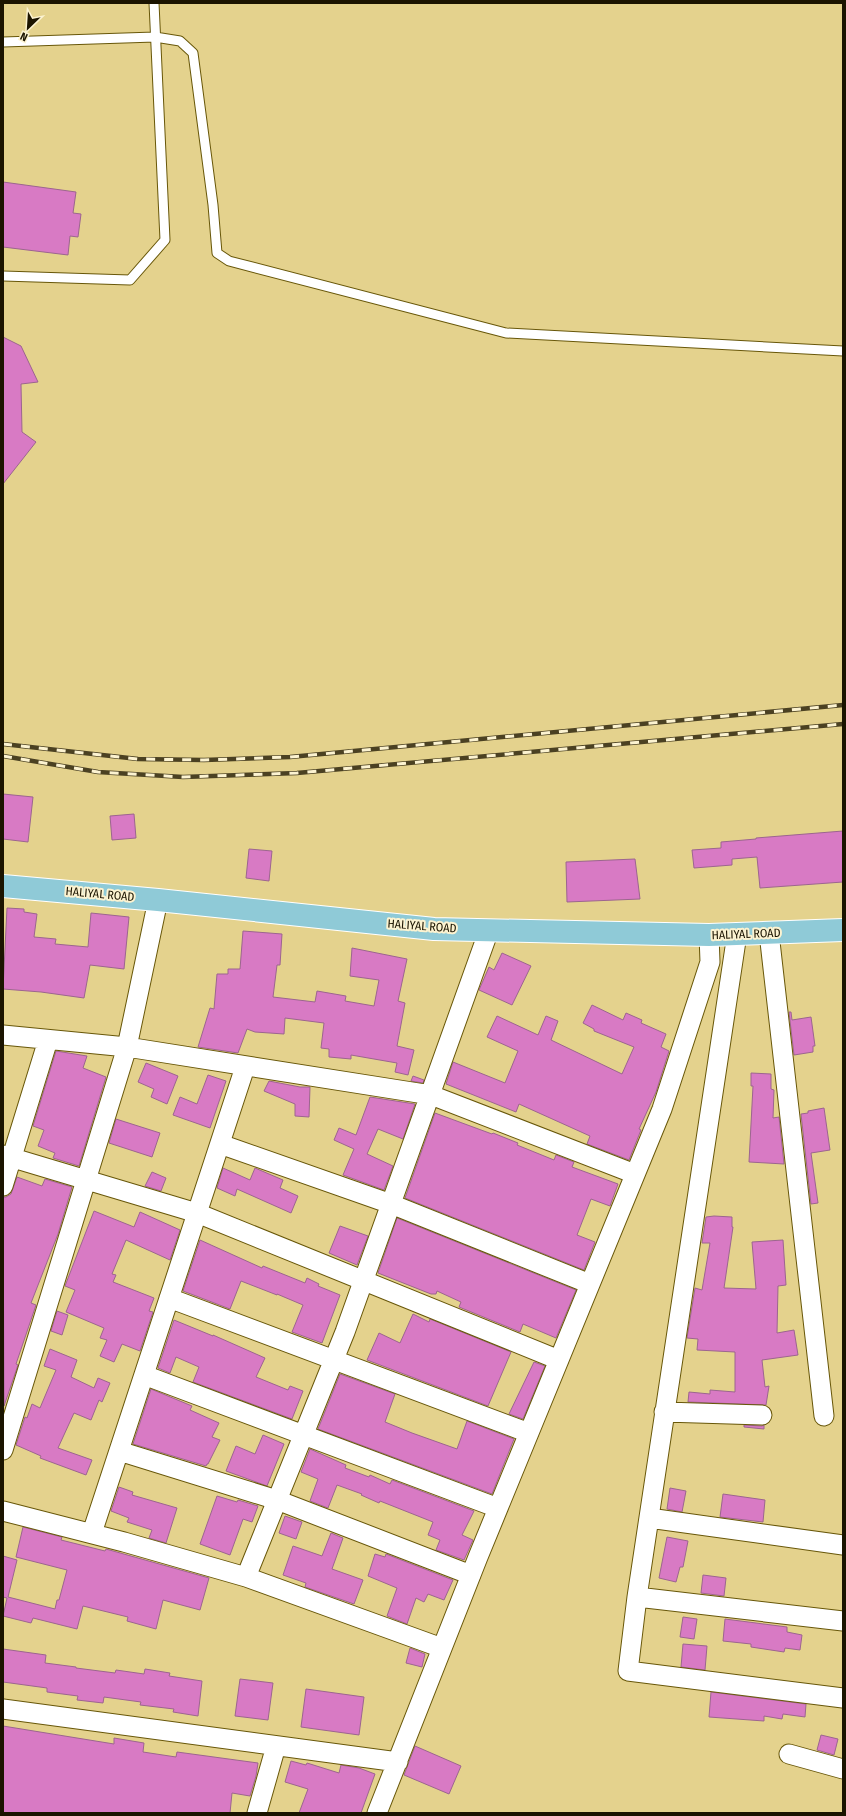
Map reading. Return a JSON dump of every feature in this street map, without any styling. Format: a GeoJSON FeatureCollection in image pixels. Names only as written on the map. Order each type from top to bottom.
{"type":"FeatureCollection","features":[{"type":"Feature","properties":{"kind":"main road","name":"HALIYAL ROAD"},"geometry":{"type":"LineString","coordinates":[[3,886],[158,900],[434,929],[709,935],[843,930]]}},
{"type":"Feature","properties":{"kind":"street"},"geometry":{"type":"LineString","coordinates":[[3,1450],[127,1047],[158,900]]}},
{"type":"Feature","properties":{"kind":"street"},"geometry":{"type":"LineString","coordinates":[[246,1577],[334,1360],[364,1281],[489,930]]}},
{"type":"Feature","properties":{"kind":"street"},"geometry":{"type":"LineString","coordinates":[[769,933],[824,1416]]}},
{"type":"Feature","properties":{"kind":"street"},"geometry":{"type":"LineString","coordinates":[[737,934],[648,1518],[628,1671],[843,1698]]}},
{"type":"Feature","properties":{"kind":"street"},"geometry":{"type":"LineString","coordinates":[[377,1813],[498,1508],[662,1109],[710,962],[709,935]]}},
{"type":"Feature","properties":{"kind":"street"},"geometry":{"type":"LineString","coordinates":[[3,1035],[127,1047],[245,1067],[431,1095],[635,1174]]}},
{"type":"Feature","properties":{"kind":"street"},"geometry":{"type":"LineString","coordinates":[[3,1186],[7,1156],[48,1040]]}},
{"type":"Feature","properties":{"kind":"street"},"geometry":{"type":"LineString","coordinates":[[92,1533],[245,1067]]}},
{"type":"Feature","properties":{"kind":"street"},"geometry":{"type":"LineString","coordinates":[[220,1144],[391,1204],[590,1284]]}},
{"type":"Feature","properties":{"kind":"street"},"geometry":{"type":"LineString","coordinates":[[7,1156],[197,1214],[559,1360]]}},
{"type":"Feature","properties":{"kind":"street"},"geometry":{"type":"LineString","coordinates":[[169,1298],[529,1433]]}},
{"type":"Feature","properties":{"kind":"street"},"geometry":{"type":"LineString","coordinates":[[144,1375],[498,1508]]}},
{"type":"Feature","properties":{"kind":"street"},"geometry":{"type":"LineString","coordinates":[[664,1412],[762,1415]]}},
{"type":"Feature","properties":{"kind":"street"},"geometry":{"type":"LineString","coordinates":[[119,1451],[277,1500],[471,1575]]}},
{"type":"Feature","properties":{"kind":"street"},"geometry":{"type":"LineString","coordinates":[[3,1511],[92,1533],[246,1577],[442,1648]]}},
{"type":"Feature","properties":{"kind":"street"},"geometry":{"type":"LineString","coordinates":[[648,1518],[843,1545]]}},
{"type":"Feature","properties":{"kind":"street"},"geometry":{"type":"LineString","coordinates":[[637,1596],[843,1621]]}},
{"type":"Feature","properties":{"kind":"street"},"geometry":{"type":"LineString","coordinates":[[3,1709],[398,1762]]}},
{"type":"Feature","properties":{"kind":"street"},"geometry":{"type":"LineString","coordinates":[[258,1813],[276,1746]]}},
{"type":"Feature","properties":{"kind":"street"},"geometry":{"type":"LineString","coordinates":[[789,1754],[843,1769]]}},
{"type":"Feature","properties":{"kind":"lane"},"geometry":{"type":"LineString","coordinates":[[3,276],[130,280],[165,240],[154,3]]}},
{"type":"Feature","properties":{"kind":"lane"},"geometry":{"type":"LineString","coordinates":[[3,42],[155,36],[180,41],[193,53],[213,205],[217,253],[229,261],[506,332],[843,351]]}},
{"type":"Feature","properties":{"kind":"building"},"geometry":{"type":"Polygon","coordinates":[[[3,182],[76,192],[73,213],[81,214],[78,237],[70,236],[68,255],[3,247],[3,182]]]}},
{"type":"Feature","properties":{"kind":"building"},"geometry":{"type":"Polygon","coordinates":[[[3,337],[21,346],[38,382],[21,384],[22,432],[36,442],[3,484],[3,337]]]}},
{"type":"Feature","properties":{"kind":"building"},"geometry":{"type":"Polygon","coordinates":[[[3,794],[33,797],[28,842],[3,839],[3,794]]]}},
{"type":"Feature","properties":{"kind":"building"},"geometry":{"type":"Polygon","coordinates":[[[134,814],[136,838],[112,840],[110,816],[134,814]]]}},
{"type":"Feature","properties":{"kind":"building"},"geometry":{"type":"Polygon","coordinates":[[[843,831],[843,882],[760,888],[757,857],[732,859],[732,865],[694,868],[692,850],[721,848],[721,842],[843,831]]]}},
{"type":"Feature","properties":{"kind":"building"},"geometry":{"type":"Polygon","coordinates":[[[249,849],[272,851],[269,881],[246,878],[249,849]]]}},
{"type":"Feature","properties":{"kind":"building"},"geometry":{"type":"Polygon","coordinates":[[[635,859],[640,899],[567,902],[566,862],[635,859]]]}},
{"type":"Feature","properties":{"kind":"building"},"geometry":{"type":"Polygon","coordinates":[[[7,908],[24,909],[24,912],[37,914],[34,937],[56,939],[55,944],[88,947],[91,913],[129,917],[124,969],[90,965],[84,998],[41,992],[3,989],[7,908]]]}},
{"type":"Feature","properties":{"kind":"building"},"geometry":{"type":"Polygon","coordinates":[[[243,931],[282,934],[280,965],[277,965],[273,997],[315,1002],[317,991],[346,996],[345,1001],[374,1006],[379,980],[350,976],[352,948],[407,959],[398,1001],[405,1003],[397,1046],[414,1050],[408,1075],[395,1072],[397,1063],[351,1055],[351,1059],[329,1057],[329,1049],[321,1048],[324,1023],[285,1018],[284,1034],[255,1032],[247,1029],[238,1053],[198,1047],[210,1008],[214,1009],[217,974],[228,974],[228,969],[240,969],[243,931]]]}},
{"type":"Feature","properties":{"kind":"building"},"geometry":{"type":"Polygon","coordinates":[[[502,953],[531,966],[512,1005],[479,990],[489,967],[494,970],[502,953]]]}},
{"type":"Feature","properties":{"kind":"building"},"geometry":{"type":"Polygon","coordinates":[[[592,1005],[623,1020],[626,1013],[642,1020],[641,1023],[666,1034],[661,1047],[669,1051],[656,1092],[639,1129],[641,1130],[629,1160],[587,1144],[590,1136],[519,1104],[516,1112],[446,1084],[453,1062],[505,1083],[518,1051],[487,1037],[497,1016],[538,1035],[546,1016],[558,1021],[551,1040],[622,1074],[634,1047],[594,1031],[594,1029],[583,1023],[592,1005]]]}},
{"type":"Feature","properties":{"kind":"building"},"geometry":{"type":"Polygon","coordinates":[[[789,1012],[791,1012],[792,1020],[811,1017],[815,1046],[813,1046],[813,1052],[794,1055],[789,1012]]]}},
{"type":"Feature","properties":{"kind":"building"},"geometry":{"type":"Polygon","coordinates":[[[56,1051],[87,1056],[83,1068],[106,1077],[79,1166],[53,1158],[55,1153],[38,1146],[44,1130],[33,1126],[56,1051]]]}},
{"type":"Feature","properties":{"kind":"building"},"geometry":{"type":"Polygon","coordinates":[[[146,1063],[178,1076],[167,1104],[151,1097],[154,1089],[138,1082],[146,1063]]]}},
{"type":"Feature","properties":{"kind":"building"},"geometry":{"type":"Polygon","coordinates":[[[751,1073],[771,1074],[771,1089],[774,1090],[773,1118],[779,1117],[784,1164],[749,1162],[753,1086],[751,1086],[751,1073]]]}},
{"type":"Feature","properties":{"kind":"building"},"geometry":{"type":"Polygon","coordinates":[[[208,1075],[226,1081],[210,1128],[173,1115],[180,1097],[197,1104],[208,1075]]]}},
{"type":"Feature","properties":{"kind":"building"},"geometry":{"type":"Polygon","coordinates":[[[413,1076],[424,1080],[423,1083],[411,1081],[413,1076]]]}},
{"type":"Feature","properties":{"kind":"building"},"geometry":{"type":"Polygon","coordinates":[[[269,1081],[300,1087],[310,1087],[309,1117],[295,1116],[295,1104],[264,1091],[269,1081]]]}},
{"type":"Feature","properties":{"kind":"building"},"geometry":{"type":"Polygon","coordinates":[[[370,1097],[415,1104],[403,1139],[378,1129],[367,1154],[393,1166],[384,1190],[343,1175],[354,1149],[334,1140],[339,1128],[356,1135],[370,1097]]]}},
{"type":"Feature","properties":{"kind":"building"},"geometry":{"type":"Polygon","coordinates":[[[824,1108],[830,1150],[811,1153],[818,1203],[811,1204],[801,1114],[824,1108]]]}},
{"type":"Feature","properties":{"kind":"building"},"geometry":{"type":"Polygon","coordinates":[[[435,1113],[492,1134],[493,1133],[518,1143],[517,1145],[554,1160],[556,1155],[574,1162],[572,1167],[618,1184],[610,1206],[591,1199],[577,1235],[595,1242],[584,1270],[405,1198],[435,1113]]]}},
{"type":"Feature","properties":{"kind":"building"},"geometry":{"type":"Polygon","coordinates":[[[116,1119],[160,1133],[152,1157],[109,1143],[116,1119]]]}},
{"type":"Feature","properties":{"kind":"building"},"geometry":{"type":"Polygon","coordinates":[[[223,1168],[250,1180],[255,1168],[283,1180],[280,1188],[298,1196],[291,1213],[237,1189],[235,1196],[217,1188],[223,1168]]]}},
{"type":"Feature","properties":{"kind":"building"},"geometry":{"type":"Polygon","coordinates":[[[152,1172],[166,1178],[161,1191],[145,1186],[152,1172]]]}},
{"type":"Feature","properties":{"kind":"building"},"geometry":{"type":"Polygon","coordinates":[[[17,1177],[42,1186],[45,1179],[72,1187],[58,1234],[31,1303],[36,1305],[16,1364],[18,1365],[4,1406],[3,1197],[11,1194],[17,1177]]]}},
{"type":"Feature","properties":{"kind":"building"},"geometry":{"type":"Polygon","coordinates":[[[94,1211],[134,1227],[140,1212],[180,1230],[170,1260],[126,1240],[112,1274],[116,1275],[113,1282],[154,1298],[149,1311],[153,1312],[140,1351],[122,1344],[114,1362],[100,1356],[107,1340],[100,1338],[104,1328],[66,1312],[75,1290],[65,1286],[94,1211]]]}},
{"type":"Feature","properties":{"kind":"building"},"geometry":{"type":"Polygon","coordinates":[[[706,1217],[732,1217],[733,1227],[724,1288],[756,1289],[752,1242],[783,1240],[786,1285],[778,1286],[777,1333],[794,1330],[798,1355],[762,1360],[765,1387],[769,1386],[766,1405],[688,1402],[689,1392],[710,1394],[710,1390],[735,1392],[735,1352],[697,1350],[698,1339],[687,1338],[695,1288],[702,1290],[710,1243],[702,1243],[706,1217]]]}},
{"type":"Feature","properties":{"kind":"building"},"geometry":{"type":"Polygon","coordinates":[[[397,1218],[576,1290],[556,1338],[523,1324],[520,1332],[459,1307],[461,1302],[437,1291],[436,1294],[431,1294],[378,1273],[397,1218]]]}},
{"type":"Feature","properties":{"kind":"building"},"geometry":{"type":"Polygon","coordinates":[[[340,1226],[368,1236],[357,1265],[329,1253],[340,1226]]]}},
{"type":"Feature","properties":{"kind":"building"},"geometry":{"type":"Polygon","coordinates":[[[200,1240],[262,1268],[263,1266],[305,1283],[307,1278],[319,1284],[318,1286],[340,1295],[322,1343],[292,1332],[303,1305],[277,1294],[241,1281],[230,1309],[183,1291],[200,1240]]]}},
{"type":"Feature","properties":{"kind":"building"},"geometry":{"type":"Polygon","coordinates":[[[57,1311],[68,1315],[62,1335],[51,1331],[57,1311]]]}},
{"type":"Feature","properties":{"kind":"building"},"geometry":{"type":"Polygon","coordinates":[[[413,1314],[429,1322],[430,1319],[511,1352],[488,1406],[367,1360],[379,1333],[400,1343],[413,1314]]]}},
{"type":"Feature","properties":{"kind":"building"},"geometry":{"type":"Polygon","coordinates":[[[174,1320],[265,1358],[256,1377],[288,1390],[290,1386],[303,1391],[292,1419],[193,1382],[199,1367],[176,1357],[170,1373],[158,1368],[174,1320]]]}},
{"type":"Feature","properties":{"kind":"building"},"geometry":{"type":"Polygon","coordinates":[[[50,1349],[77,1360],[71,1377],[94,1388],[98,1378],[110,1383],[102,1402],[99,1400],[91,1420],[74,1413],[58,1448],[92,1460],[86,1475],[40,1458],[41,1456],[16,1445],[25,1417],[27,1418],[32,1404],[40,1408],[56,1370],[44,1366],[50,1349]]]}},
{"type":"Feature","properties":{"kind":"building"},"geometry":{"type":"Polygon","coordinates":[[[534,1362],[545,1366],[523,1419],[509,1414],[534,1362]]]}},
{"type":"Feature","properties":{"kind":"building"},"geometry":{"type":"Polygon","coordinates":[[[340,1374],[395,1394],[385,1422],[412,1433],[457,1449],[467,1421],[514,1439],[492,1494],[318,1429],[340,1374]]]}},
{"type":"Feature","properties":{"kind":"building"},"geometry":{"type":"Polygon","coordinates":[[[151,1389],[192,1406],[190,1410],[219,1423],[212,1437],[220,1440],[206,1466],[133,1444],[151,1389]]]}},
{"type":"Feature","properties":{"kind":"building"},"geometry":{"type":"Polygon","coordinates":[[[744,1425],[764,1425],[764,1429],[744,1427],[744,1425]]]}},
{"type":"Feature","properties":{"kind":"building"},"geometry":{"type":"Polygon","coordinates":[[[263,1435],[284,1444],[267,1486],[226,1471],[236,1446],[255,1454],[263,1435]]]}},
{"type":"Feature","properties":{"kind":"building"},"geometry":{"type":"Polygon","coordinates":[[[310,1449],[346,1465],[345,1468],[369,1477],[370,1475],[390,1484],[392,1480],[474,1511],[462,1535],[473,1540],[464,1560],[436,1550],[440,1540],[428,1535],[433,1522],[380,1501],[379,1503],[361,1495],[362,1494],[337,1485],[328,1508],[310,1501],[318,1479],[301,1472],[310,1449]]]}},
{"type":"Feature","properties":{"kind":"building"},"geometry":{"type":"Polygon","coordinates":[[[119,1487],[133,1492],[132,1495],[177,1508],[166,1543],[149,1538],[152,1530],[127,1522],[129,1518],[111,1511],[119,1487]]]}},
{"type":"Feature","properties":{"kind":"building"},"geometry":{"type":"Polygon","coordinates":[[[670,1488],[686,1491],[682,1512],[667,1509],[670,1488]]]}},
{"type":"Feature","properties":{"kind":"building"},"geometry":{"type":"Polygon","coordinates":[[[723,1494],[765,1500],[763,1522],[720,1517],[723,1494]]]}},
{"type":"Feature","properties":{"kind":"building"},"geometry":{"type":"Polygon","coordinates":[[[217,1496],[258,1506],[252,1522],[243,1519],[230,1555],[200,1544],[217,1496]]]}},
{"type":"Feature","properties":{"kind":"building"},"geometry":{"type":"Polygon","coordinates":[[[285,1516],[302,1522],[296,1539],[279,1533],[285,1516]]]}},
{"type":"Feature","properties":{"kind":"building"},"geometry":{"type":"Polygon","coordinates":[[[23,1527],[62,1537],[61,1540],[105,1551],[106,1549],[209,1578],[200,1610],[163,1600],[156,1629],[127,1621],[128,1617],[83,1606],[77,1629],[33,1618],[31,1623],[3,1616],[7,1598],[3,1597],[3,1556],[17,1560],[8,1597],[55,1609],[67,1570],[16,1557],[23,1527]]]}},
{"type":"Feature","properties":{"kind":"building"},"geometry":{"type":"Polygon","coordinates":[[[331,1533],[343,1538],[332,1569],[363,1580],[354,1604],[305,1587],[306,1583],[283,1575],[293,1546],[322,1556],[331,1533]]]}},
{"type":"Feature","properties":{"kind":"building"},"geometry":{"type":"Polygon","coordinates":[[[667,1537],[688,1541],[683,1567],[680,1567],[676,1582],[659,1578],[667,1537]]]}},
{"type":"Feature","properties":{"kind":"building"},"geometry":{"type":"Polygon","coordinates":[[[375,1554],[385,1557],[386,1554],[453,1580],[444,1600],[428,1594],[424,1602],[416,1598],[407,1624],[387,1616],[397,1588],[368,1576],[375,1554]]]}},
{"type":"Feature","properties":{"kind":"building"},"geometry":{"type":"Polygon","coordinates":[[[703,1575],[726,1578],[724,1596],[701,1593],[703,1575]]]}},
{"type":"Feature","properties":{"kind":"building"},"geometry":{"type":"Polygon","coordinates":[[[683,1617],[697,1619],[694,1639],[680,1637],[683,1617]]]}},
{"type":"Feature","properties":{"kind":"building"},"geometry":{"type":"Polygon","coordinates":[[[725,1619],[787,1627],[787,1632],[802,1635],[800,1650],[785,1648],[784,1652],[751,1647],[751,1644],[723,1641],[725,1619]]]}},
{"type":"Feature","properties":{"kind":"building"},"geometry":{"type":"Polygon","coordinates":[[[683,1644],[707,1646],[705,1670],[681,1667],[683,1644]]]}},
{"type":"Feature","properties":{"kind":"building"},"geometry":{"type":"Polygon","coordinates":[[[410,1648],[425,1654],[422,1667],[406,1663],[410,1648]]]}},
{"type":"Feature","properties":{"kind":"building"},"geometry":{"type":"Polygon","coordinates":[[[3,1649],[46,1655],[45,1663],[76,1668],[115,1673],[116,1670],[144,1674],[145,1669],[170,1673],[169,1676],[202,1681],[198,1716],[173,1712],[174,1709],[140,1705],[141,1702],[104,1697],[103,1703],[77,1700],[78,1696],[47,1692],[47,1688],[3,1682],[3,1649]]]}},
{"type":"Feature","properties":{"kind":"building"},"geometry":{"type":"Polygon","coordinates":[[[240,1679],[273,1683],[268,1720],[235,1716],[240,1679]]]}},
{"type":"Feature","properties":{"kind":"building"},"geometry":{"type":"Polygon","coordinates":[[[306,1689],[364,1697],[359,1735],[301,1727],[306,1689]]]}},
{"type":"Feature","properties":{"kind":"building"},"geometry":{"type":"Polygon","coordinates":[[[711,1692],[806,1704],[805,1717],[783,1714],[782,1719],[764,1716],[764,1721],[709,1717],[711,1692]]]}},
{"type":"Feature","properties":{"kind":"building"},"geometry":{"type":"Polygon","coordinates":[[[3,1726],[114,1744],[114,1738],[144,1743],[143,1752],[176,1757],[177,1752],[258,1763],[256,1776],[250,1796],[232,1793],[230,1813],[3,1813],[3,1726]]]}},
{"type":"Feature","properties":{"kind":"building"},"geometry":{"type":"Polygon","coordinates":[[[821,1735],[838,1739],[834,1755],[817,1750],[821,1735]]]}},
{"type":"Feature","properties":{"kind":"building"},"geometry":{"type":"Polygon","coordinates":[[[415,1746],[461,1766],[449,1794],[404,1775],[415,1746]]]}},
{"type":"Feature","properties":{"kind":"building"},"geometry":{"type":"Polygon","coordinates":[[[291,1761],[306,1765],[307,1763],[339,1773],[341,1765],[359,1768],[375,1774],[361,1813],[299,1813],[308,1789],[285,1782],[291,1761]]]}},
{"type":"Feature","properties":{"kind":"railway"},"geometry":{"type":"LineString","coordinates":[[3,744],[138,759],[204,760],[290,757],[843,705]]}},
{"type":"Feature","properties":{"kind":"railway"},"geometry":{"type":"LineString","coordinates":[[3,756],[98,772],[183,777],[297,773],[843,724]]}}]}
